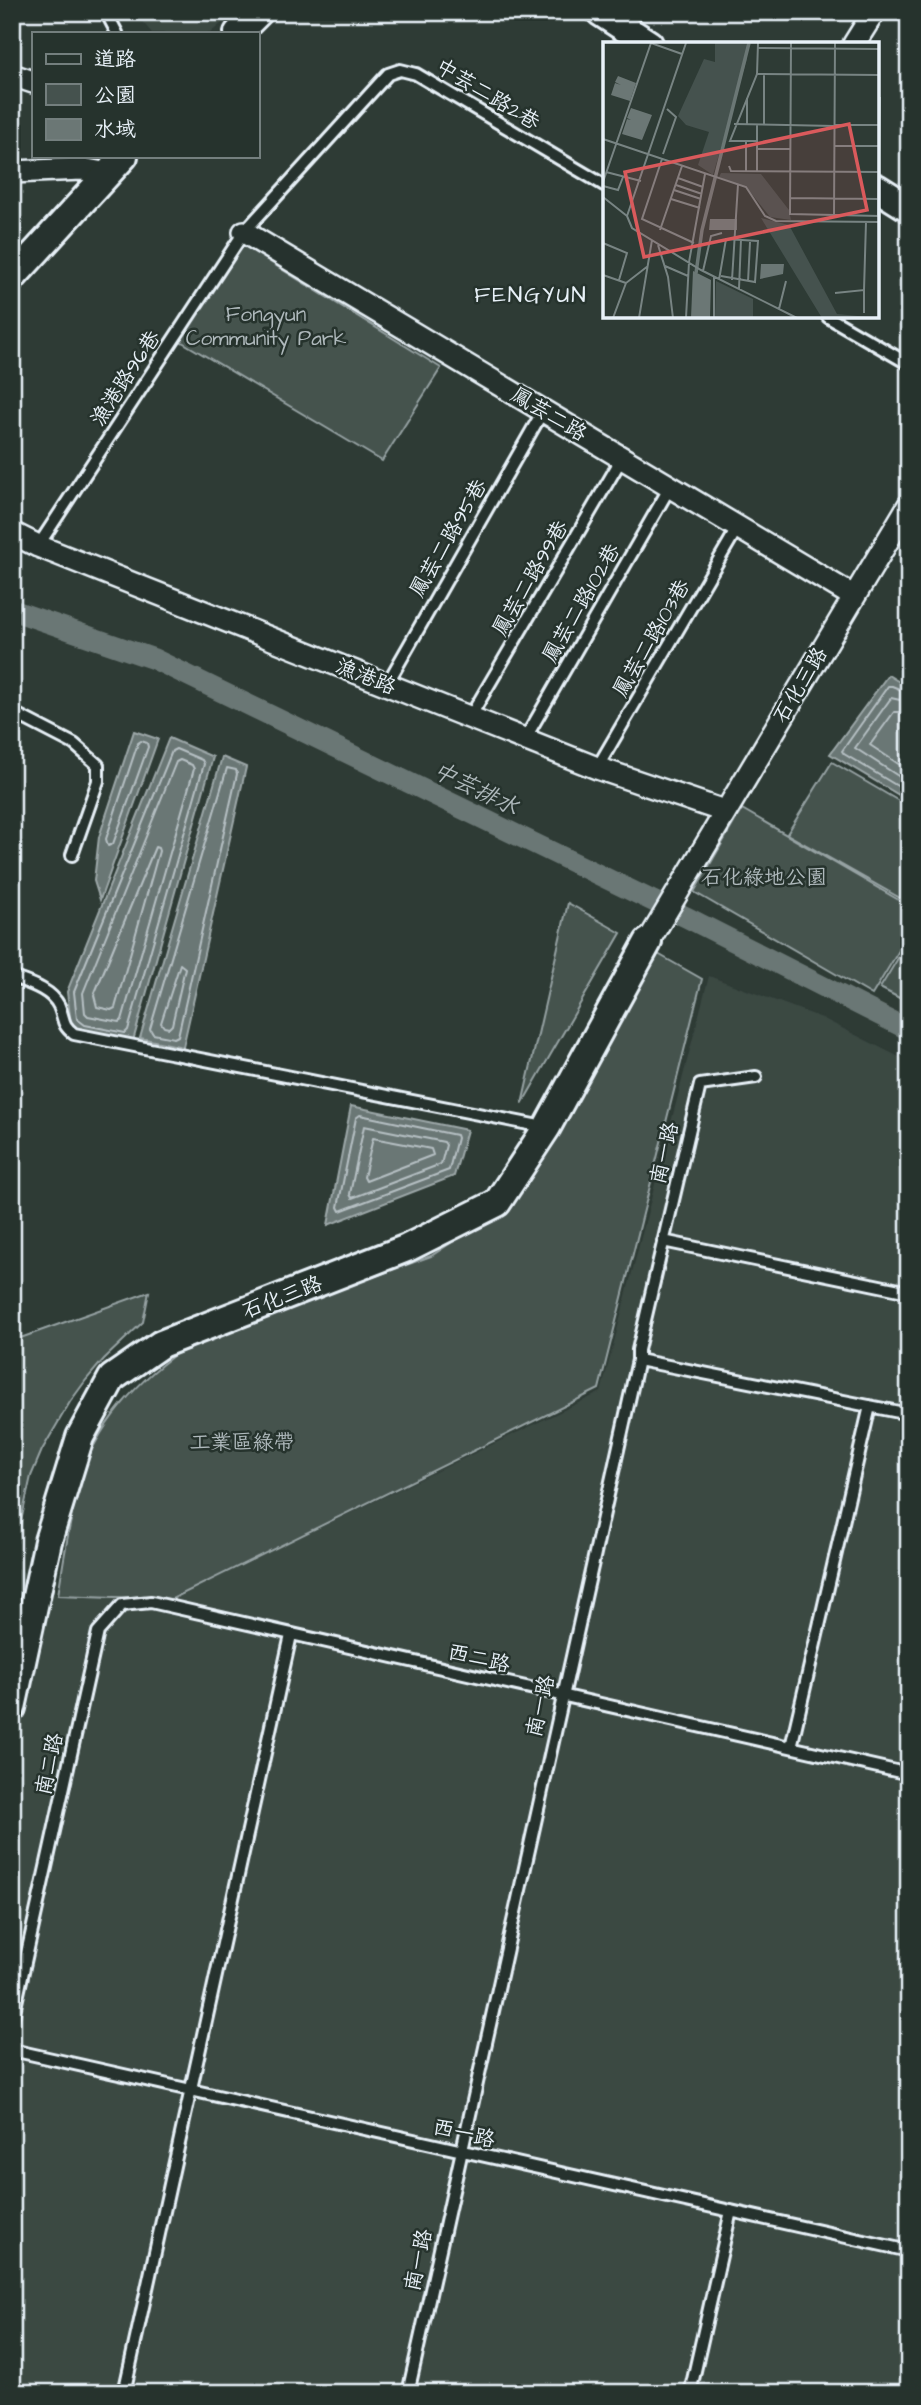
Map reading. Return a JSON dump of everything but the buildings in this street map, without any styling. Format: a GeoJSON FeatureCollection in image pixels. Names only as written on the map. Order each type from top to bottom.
{"type":"FeatureCollection","features":[{"type":"Feature","properties":{"kind":"street"},"geometry":{"type":"LineString","coordinates":[[238,32],[259,12]]}},
{"type":"Feature","properties":{"kind":"street"},"geometry":{"type":"LineString","coordinates":[[600,12],[646,42]]}},
{"type":"Feature","properties":{"kind":"street"},"geometry":{"type":"LineString","coordinates":[[855,42],[874,12]]}},
{"type":"Feature","properties":{"kind":"street"},"geometry":{"type":"LineString","coordinates":[[12,75],[32,82]]}},
{"type":"Feature","properties":{"kind":"street"},"geometry":{"type":"LineString","coordinates":[[12,172],[116,165]]}},
{"type":"Feature","properties":{"kind":"street"},"geometry":{"type":"LineString","coordinates":[[12,278],[116,165]]}},
{"type":"Feature","properties":{"kind":"street"},"geometry":{"type":"LineString","coordinates":[[879,189],[909,208]]}},
{"type":"Feature","properties":{"kind":"street","name":"鳳芸二路"},"geometry":{"type":"LineString","coordinates":[[244,232],[853,596]]}},
{"type":"Feature","properties":{"kind":"street","name":"石化三路"},"geometry":{"type":"LineString","coordinates":[[12,1708],[48,1541],[80,1437],[112,1378],[161,1344],[407,1248],[497,1203],[547,1128],[648,942],[724,811],[909,505]]}},
{"type":"Feature","properties":{"kind":"street","name":"漁港路"},"geometry":{"type":"LineString","coordinates":[[12,533],[597,768],[724,811]]}},
{"type":"Feature","properties":{"kind":"lane"},"geometry":{"type":"LineString","coordinates":[[106,12],[116,32]]}},
{"type":"Feature","properties":{"kind":"lane","name":"中芸二路2巷"},"geometry":{"type":"LineString","coordinates":[[244,232],[388,74],[400,70],[416,74],[603,184]]}},
{"type":"Feature","properties":{"kind":"lane","name":"漁港路96巷"},"geometry":{"type":"LineString","coordinates":[[38,545],[244,232]]}},
{"type":"Feature","properties":{"kind":"lane"},"geometry":{"type":"LineString","coordinates":[[830,318],[909,364]]}},
{"type":"Feature","properties":{"kind":"lane","name":"鳳芸二路95巷"},"geometry":{"type":"LineString","coordinates":[[387,684],[543,411]]}},
{"type":"Feature","properties":{"kind":"lane","name":"鳳芸二路99巷"},"geometry":{"type":"LineString","coordinates":[[470,717],[622,458]]}},
{"type":"Feature","properties":{"kind":"lane","name":"鳳芸二路102巷"},"geometry":{"type":"LineString","coordinates":[[525,739],[670,487]]}},
{"type":"Feature","properties":{"kind":"lane","name":"鳳芸二路103巷"},"geometry":{"type":"LineString","coordinates":[[597,768],[738,527]]}},
{"type":"Feature","properties":{"kind":"lane"},"geometry":{"type":"LineString","coordinates":[[12,712],[74,744],[98,765],[98,781],[72,855]]}},
{"type":"Feature","properties":{"kind":"lane"},"geometry":{"type":"LineString","coordinates":[[12,976],[48,993],[58,1004],[64,1026],[74,1034],[547,1128]]}},
{"type":"Feature","properties":{"kind":"lane","name":"南一路"},"geometry":{"type":"LineString","coordinates":[[408,2393],[638,1360],[638,1350],[700,1085],[757,1077]]}},
{"type":"Feature","properties":{"kind":"lane"},"geometry":{"type":"LineString","coordinates":[[663,1241],[909,1292]]}},
{"type":"Feature","properties":{"kind":"lane"},"geometry":{"type":"LineString","coordinates":[[638,1360],[909,1414]]}},
{"type":"Feature","properties":{"kind":"lane"},"geometry":{"type":"LineString","coordinates":[[791,1747],[870,1406]]}},
{"type":"Feature","properties":{"kind":"lane","name":"西二路"},"geometry":{"type":"LineString","coordinates":[[121,1605],[151,1602],[909,1774]]}},
{"type":"Feature","properties":{"kind":"lane","name":"南二路"},"geometry":{"type":"LineString","coordinates":[[12,2021],[98,1632],[121,1605]]}},
{"type":"Feature","properties":{"kind":"lane"},"geometry":{"type":"LineString","coordinates":[[124,2393],[291,1635]]}},
{"type":"Feature","properties":{"kind":"lane","name":"西一路"},"geometry":{"type":"LineString","coordinates":[[12,2050],[909,2251]]}},
{"type":"Feature","properties":{"kind":"lane"},"geometry":{"type":"LineString","coordinates":[[690,2393],[731,2211]]}},
{"type":"Feature","properties":{"kind":"shaded area"},"geometry":{"type":"Polygon","coordinates":[[[134,12],[235,12],[211,32],[151,32],[134,12]]]}},
{"type":"Feature","properties":{"kind":"shaded area"},"geometry":{"type":"Polygon","coordinates":[[[709,976],[822,1018],[909,1062],[909,2393],[12,2393],[12,1564],[58,1595],[172,1599],[601,1392],[709,976]]]}},
{"type":"Feature","properties":{"kind":"green space","name":"Fongyun Community Park"},"geometry":{"type":"Polygon","coordinates":[[[241,244],[441,368],[382,461],[177,339],[241,244]]]}},
{"type":"Feature","properties":{"kind":"green space"},"geometry":{"type":"Polygon","coordinates":[[[832,762],[909,807],[909,903],[787,834],[832,762]]]}},
{"type":"Feature","properties":{"kind":"green space","name":"石化綠地公園"},"geometry":{"type":"Polygon","coordinates":[[[742,809],[909,906],[909,934],[872,995],[694,892],[742,809]]]}},
{"type":"Feature","properties":{"kind":"green space"},"geometry":{"type":"Polygon","coordinates":[[[568,903],[621,933],[522,1104],[568,903]]]}},
{"type":"Feature","properties":{"kind":"green space"},"geometry":{"type":"Polygon","coordinates":[[[909,940],[909,1003],[880,988],[909,940]]]}},
{"type":"Feature","properties":{"kind":"green space","name":"工業區綠帶"},"geometry":{"type":"Polygon","coordinates":[[[658,954],[702,979],[599,1389],[172,1599],[58,1595],[72,1514],[85,1465],[107,1424],[138,1387],[155,1370],[193,1342],[431,1256],[485,1220],[527,1179],[544,1155],[658,954]]]}},
{"type":"Feature","properties":{"kind":"green space"},"geometry":{"type":"Polygon","coordinates":[[[149,1292],[143,1322],[86,1380],[42,1450],[31,1476],[12,1562],[12,1341],[149,1292]]]}},
{"type":"Feature","properties":{"kind":"water"},"geometry":{"type":"Polygon","coordinates":[[[888,675],[909,688],[909,801],[830,754],[888,675]]]}},
{"type":"Feature","properties":{"kind":"water"},"geometry":{"type":"Polygon","coordinates":[[[134,731],[158,739],[100,900],[94,881],[99,837],[134,731]]]}},
{"type":"Feature","properties":{"kind":"water"},"geometry":{"type":"Polygon","coordinates":[[[169,738],[213,757],[133,1041],[82,1031],[71,1024],[67,992],[169,738]]]}},
{"type":"Feature","properties":{"kind":"water"},"geometry":{"type":"Polygon","coordinates":[[[222,757],[246,767],[183,1047],[140,1038],[222,757]]]}},
{"type":"Feature","properties":{"kind":"water"},"geometry":{"type":"Polygon","coordinates":[[[351,1106],[467,1130],[454,1176],[328,1225],[351,1106]]]}},
{"type":"Feature","properties":{"kind":"waterway","name":"中芸排水"},"geometry":{"type":"LineString","coordinates":[[12,610],[154,659],[688,918],[909,1030]]}},
{"type":"Feature","properties":{"kind":"district","name":"FENGYUN"},"geometry":{"type":"Point","coordinates":[531,294]}}]}
